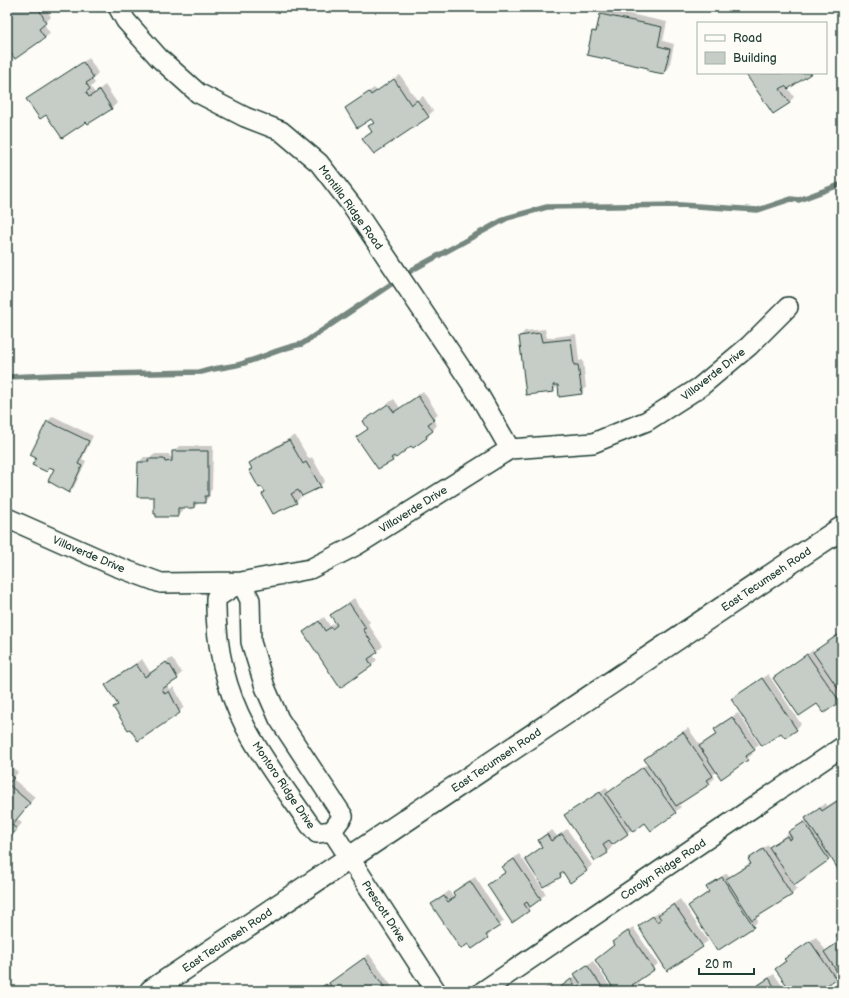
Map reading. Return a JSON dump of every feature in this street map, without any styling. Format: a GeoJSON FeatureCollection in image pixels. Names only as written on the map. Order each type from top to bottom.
{"type":"FeatureCollection","features":[{"type":"Feature","properties":{"kind":"main road","name":"East Tecumseh Road"},"geometry":{"type":"LineString","coordinates":[[151,991],[842,528]]}},
{"type":"Feature","properties":{"kind":"street","name":"Montilla Ridge Road"},"geometry":{"type":"LineString","coordinates":[[118,7],[126,21],[159,58],[198,93],[245,117],[281,131],[319,163],[352,207],[479,395],[510,449]]}},
{"type":"Feature","properties":{"kind":"street","name":"Villaverde Drive"},"geometry":{"type":"LineString","coordinates":[[7,518],[115,566],[161,583],[241,582],[310,569],[362,541],[510,449],[593,443],[647,420],[700,387],[749,346],[788,307]]}},
{"type":"Feature","properties":{"kind":"street","name":"Montoro Ridge Drive"},"geometry":{"type":"LineString","coordinates":[[241,582],[250,600],[251,642],[264,687],[279,719],[344,816],[332,832],[317,833],[310,825],[246,727],[234,699],[223,667],[215,624],[216,598],[241,582]]}},
{"type":"Feature","properties":{"kind":"street","name":"Carolyn Ridge Road"},"geometry":{"type":"LineString","coordinates":[[483,991],[842,747]]}},
{"type":"Feature","properties":{"kind":"street","name":"Prescott Drive"},"geometry":{"type":"LineString","coordinates":[[332,832],[436,991]]}},
{"type":"Feature","properties":{"kind":"building"},"geometry":{"type":"Polygon","coordinates":[[[7,7],[38,7],[46,23],[39,29],[45,38],[15,59],[7,48],[7,7]]]}},
{"type":"Feature","properties":{"kind":"building"},"geometry":{"type":"Polygon","coordinates":[[[600,14],[662,27],[658,46],[670,49],[664,74],[648,71],[648,68],[587,55],[592,31],[596,32],[600,14]]]}},
{"type":"Feature","properties":{"kind":"building"},"geometry":{"type":"Polygon","coordinates":[[[83,62],[94,78],[86,83],[90,89],[86,92],[89,97],[100,90],[112,109],[88,124],[86,122],[62,138],[46,115],[40,119],[26,99],[83,62]]]}},
{"type":"Feature","properties":{"kind":"building"},"geometry":{"type":"Polygon","coordinates":[[[746,74],[810,74],[788,89],[785,86],[780,89],[790,103],[773,114],[746,74]]]}},
{"type":"Feature","properties":{"kind":"building"},"geometry":{"type":"Polygon","coordinates":[[[394,79],[411,105],[417,100],[429,117],[374,154],[362,139],[372,132],[368,126],[374,123],[371,119],[357,128],[345,108],[369,92],[371,95],[394,79]]]}},
{"type":"Feature","properties":{"kind":"building"},"geometry":{"type":"Polygon","coordinates":[[[540,333],[542,342],[571,339],[574,365],[578,365],[582,394],[559,397],[558,385],[553,385],[554,392],[526,395],[519,336],[540,333]]]}},
{"type":"Feature","properties":{"kind":"building"},"geometry":{"type":"Polygon","coordinates":[[[418,396],[434,420],[428,424],[433,431],[426,436],[427,438],[413,448],[411,446],[396,458],[394,456],[391,458],[393,461],[378,469],[356,437],[368,429],[363,421],[388,404],[394,412],[418,396]]]}},
{"type":"Feature","properties":{"kind":"building"},"geometry":{"type":"Polygon","coordinates":[[[47,421],[89,441],[78,464],[82,466],[69,493],[48,481],[54,469],[49,467],[47,472],[32,465],[36,458],[30,455],[47,421]]]}},
{"type":"Feature","properties":{"kind":"building"},"geometry":{"type":"Polygon","coordinates":[[[289,440],[303,464],[306,462],[321,487],[302,496],[298,490],[291,494],[297,503],[273,514],[262,494],[265,492],[262,487],[259,488],[249,470],[252,469],[249,463],[289,440]]]}},
{"type":"Feature","properties":{"kind":"building"},"geometry":{"type":"Polygon","coordinates":[[[172,451],[208,451],[208,496],[205,496],[205,503],[194,503],[194,508],[178,508],[178,517],[156,517],[156,514],[154,514],[154,497],[137,497],[138,462],[149,462],[148,459],[164,459],[165,462],[172,461],[172,451]]]}},
{"type":"Feature","properties":{"kind":"building"},"geometry":{"type":"Polygon","coordinates":[[[349,603],[366,628],[363,629],[378,652],[368,659],[372,666],[340,688],[303,632],[319,621],[325,631],[331,627],[332,629],[337,625],[330,615],[349,603]]]}},
{"type":"Feature","properties":{"kind":"building"},"geometry":{"type":"Polygon","coordinates":[[[842,632],[842,694],[813,652],[842,632]]]}},
{"type":"Feature","properties":{"kind":"building"},"geometry":{"type":"Polygon","coordinates":[[[807,654],[840,702],[824,713],[817,704],[799,716],[773,678],[807,654]]]}},
{"type":"Feature","properties":{"kind":"building"},"geometry":{"type":"Polygon","coordinates":[[[166,662],[169,666],[170,665],[178,679],[162,689],[165,694],[169,691],[180,713],[138,741],[130,729],[128,730],[113,707],[118,705],[105,685],[136,664],[145,677],[166,662]]]}},
{"type":"Feature","properties":{"kind":"building"},"geometry":{"type":"Polygon","coordinates":[[[762,678],[797,730],[785,738],[781,733],[762,746],[731,699],[762,678]]]}},
{"type":"Feature","properties":{"kind":"building"},"geometry":{"type":"Polygon","coordinates":[[[732,717],[755,750],[746,756],[748,760],[721,779],[699,746],[717,734],[714,729],[732,717]]]}},
{"type":"Feature","properties":{"kind":"building"},"geometry":{"type":"Polygon","coordinates":[[[683,732],[713,776],[707,780],[710,784],[676,806],[644,759],[683,732]]]}},
{"type":"Feature","properties":{"kind":"building"},"geometry":{"type":"Polygon","coordinates":[[[643,767],[676,813],[651,831],[645,823],[633,832],[606,794],[643,767]]]}},
{"type":"Feature","properties":{"kind":"building"},"geometry":{"type":"Polygon","coordinates":[[[7,772],[14,778],[8,784],[30,803],[12,825],[17,829],[7,842],[7,772]]]}},
{"type":"Feature","properties":{"kind":"building"},"geometry":{"type":"Polygon","coordinates":[[[600,792],[628,834],[612,845],[609,841],[603,845],[608,853],[595,861],[564,815],[600,792]]]}},
{"type":"Feature","properties":{"kind":"building"},"geometry":{"type":"Polygon","coordinates":[[[837,801],[839,805],[842,803],[842,866],[838,869],[805,818],[820,808],[822,811],[837,801]]]}},
{"type":"Feature","properties":{"kind":"building"},"geometry":{"type":"Polygon","coordinates":[[[804,822],[829,860],[794,885],[769,847],[787,836],[789,840],[792,838],[788,832],[804,822]]]}},
{"type":"Feature","properties":{"kind":"building"},"geometry":{"type":"Polygon","coordinates":[[[547,834],[551,841],[562,834],[587,871],[570,883],[563,872],[560,874],[561,877],[543,887],[525,859],[542,847],[538,840],[547,834]]]}},
{"type":"Feature","properties":{"kind":"building"},"geometry":{"type":"Polygon","coordinates":[[[763,849],[792,895],[752,920],[726,879],[751,864],[748,859],[763,849]]]}},
{"type":"Feature","properties":{"kind":"building"},"geometry":{"type":"Polygon","coordinates":[[[514,859],[541,899],[530,907],[527,902],[524,904],[529,911],[512,923],[487,885],[506,872],[502,867],[514,859]]]}},
{"type":"Feature","properties":{"kind":"building"},"geometry":{"type":"Polygon","coordinates":[[[722,877],[754,927],[717,951],[688,906],[709,892],[706,887],[722,877]]]}},
{"type":"Feature","properties":{"kind":"building"},"geometry":{"type":"Polygon","coordinates":[[[470,881],[500,926],[486,935],[488,938],[472,949],[468,944],[461,949],[431,904],[444,896],[448,902],[455,897],[453,892],[470,881]]]}},
{"type":"Feature","properties":{"kind":"building"},"geometry":{"type":"Polygon","coordinates":[[[674,904],[703,947],[667,971],[638,926],[653,916],[657,922],[661,919],[658,915],[674,904]]]}},
{"type":"Feature","properties":{"kind":"building"},"geometry":{"type":"Polygon","coordinates":[[[628,931],[654,970],[632,985],[635,989],[631,991],[615,991],[595,960],[614,945],[612,942],[628,931]]]}},
{"type":"Feature","properties":{"kind":"building"},"geometry":{"type":"Polygon","coordinates":[[[842,933],[842,979],[824,952],[840,941],[836,936],[842,933]]]}},
{"type":"Feature","properties":{"kind":"building"},"geometry":{"type":"Polygon","coordinates":[[[810,941],[836,979],[819,991],[791,991],[775,969],[786,961],[784,959],[810,941]]]}},
{"type":"Feature","properties":{"kind":"building"},"geometry":{"type":"Polygon","coordinates":[[[364,958],[387,991],[334,991],[329,983],[364,958]]]}},
{"type":"Feature","properties":{"kind":"building"},"geometry":{"type":"Polygon","coordinates":[[[587,965],[605,991],[555,991],[571,979],[576,987],[581,984],[574,974],[587,965]]]}},
{"type":"Feature","properties":{"kind":"building"},"geometry":{"type":"Polygon","coordinates":[[[769,978],[777,991],[749,991],[769,978]]]}},
{"type":"Feature","properties":{"kind":"building"},"geometry":{"type":"Polygon","coordinates":[[[326,984],[331,991],[316,991],[326,984]]]}},
{"type":"Feature","properties":{"kind":"waterway"},"geometry":{"type":"LineString","coordinates":[[7,377],[202,372],[244,363],[302,344],[412,270],[507,218],[547,207],[681,205],[758,210],[791,199],[799,200],[842,184]]}}]}
